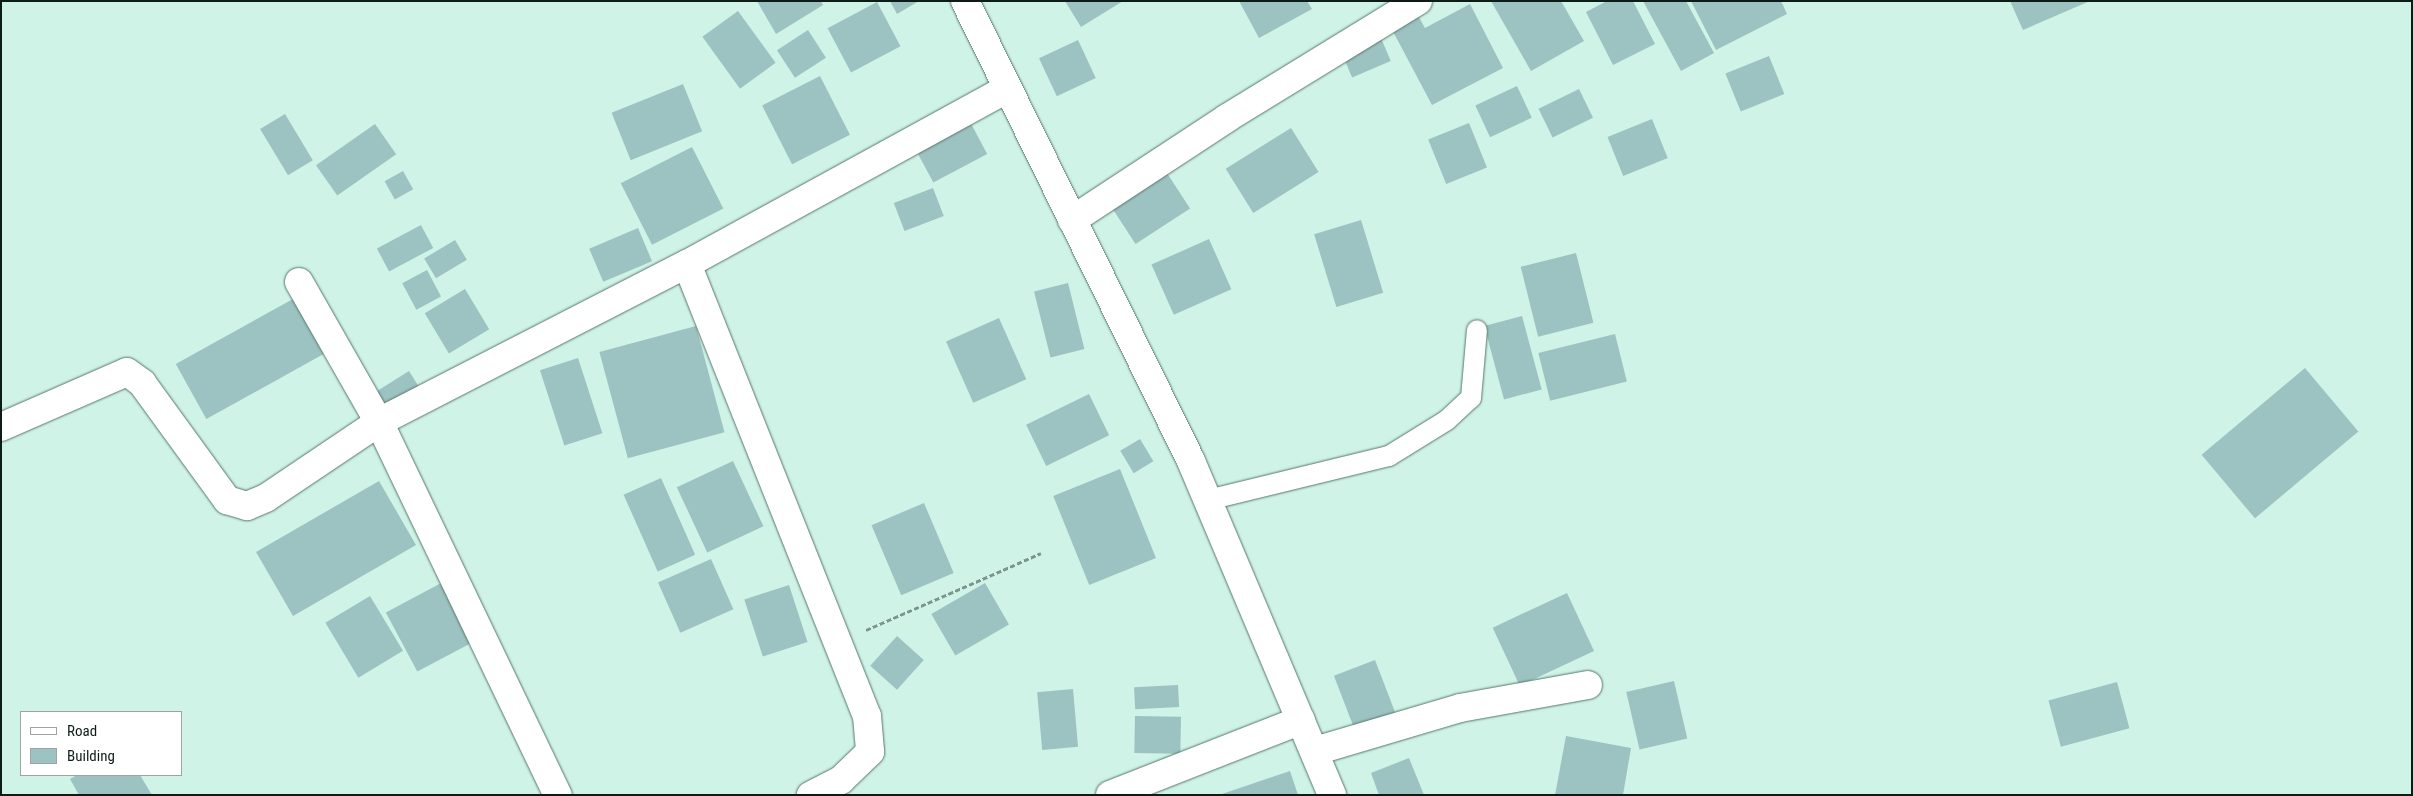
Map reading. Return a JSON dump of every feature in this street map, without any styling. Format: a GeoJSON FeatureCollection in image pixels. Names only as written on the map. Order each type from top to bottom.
{"type":"FeatureCollection","features":[{"type":"Feature","properties":{"kind":"street"},"geometry":{"type":"LineString","coordinates":[[965,1],[1208,500],[1315,750],[1332,795]]}},
{"type":"Feature","properties":{"kind":"street"},"geometry":{"type":"LineString","coordinates":[[1072,220],[1227,118],[1418,1]]}},
{"type":"Feature","properties":{"kind":"street"},"geometry":{"type":"LineString","coordinates":[[1,427],[128,372],[142,383],[227,500],[247,506],[266,498],[379,422],[686,264],[1007,89]]}},
{"type":"Feature","properties":{"kind":"street"},"geometry":{"type":"LineString","coordinates":[[686,264],[867,716],[870,752],[840,780],[810,795]]}},
{"type":"Feature","properties":{"kind":"street"},"geometry":{"type":"LineString","coordinates":[[299,282],[379,422],[558,795]]}},
{"type":"Feature","properties":{"kind":"street"},"geometry":{"type":"LineString","coordinates":[[1315,750],[1460,708],[1588,685]]}},
{"type":"Feature","properties":{"kind":"street"},"geometry":{"type":"LineString","coordinates":[[1110,795],[1301,720]]}},
{"type":"Feature","properties":{"kind":"lane"},"geometry":{"type":"LineString","coordinates":[[1208,500],[1389,456],[1447,420],[1470,398],[1477,330]]}},
{"type":"Feature","properties":{"kind":"path"},"geometry":{"type":"LineString","coordinates":[[838,642],[1041,553]]}},
{"type":"Feature","properties":{"kind":"building"},"geometry":{"type":"Polygon","coordinates":[[[757,1],[821,1],[823,5],[776,34],[757,1]]]}},
{"type":"Feature","properties":{"kind":"building"},"geometry":{"type":"Polygon","coordinates":[[[890,1],[919,1],[897,14],[890,1]]]}},
{"type":"Feature","properties":{"kind":"building"},"geometry":{"type":"Polygon","coordinates":[[[1065,1],[1123,1],[1081,27],[1065,1]]]}},
{"type":"Feature","properties":{"kind":"building"},"geometry":{"type":"Polygon","coordinates":[[[1239,1],[1307,1],[1312,9],[1259,38],[1239,1]]]}},
{"type":"Feature","properties":{"kind":"building"},"geometry":{"type":"Polygon","coordinates":[[[1491,1],[1561,1],[1584,41],[1531,71],[1491,1]]]}},
{"type":"Feature","properties":{"kind":"building"},"geometry":{"type":"Polygon","coordinates":[[[1607,1],[1633,1],[1655,44],[1613,65],[1586,12],[1607,1]]]}},
{"type":"Feature","properties":{"kind":"building"},"geometry":{"type":"Polygon","coordinates":[[[1643,1],[1686,1],[1714,53],[1681,71],[1643,1]]]}},
{"type":"Feature","properties":{"kind":"building"},"geometry":{"type":"Polygon","coordinates":[[[1691,1],[1781,1],[1787,14],[1716,50],[1691,1]]]}},
{"type":"Feature","properties":{"kind":"building"},"geometry":{"type":"Polygon","coordinates":[[[2010,1],[2090,1],[2023,30],[2010,1]]]}},
{"type":"Feature","properties":{"kind":"building"},"geometry":{"type":"Polygon","coordinates":[[[877,2],[900,46],[851,72],[828,28],[877,2]]]}},
{"type":"Feature","properties":{"kind":"building"},"geometry":{"type":"Polygon","coordinates":[[[1470,4],[1503,68],[1432,105],[1389,24],[1415,10],[1425,28],[1470,4]]]}},
{"type":"Feature","properties":{"kind":"building"},"geometry":{"type":"Polygon","coordinates":[[[738,11],[776,63],[740,89],[702,37],[738,11]]]}},
{"type":"Feature","properties":{"kind":"building"},"geometry":{"type":"Polygon","coordinates":[[[808,30],[826,58],[795,78],[777,50],[808,30]]]}},
{"type":"Feature","properties":{"kind":"building"},"geometry":{"type":"Polygon","coordinates":[[[1381,38],[1391,61],[1352,77],[1342,54],[1381,38]]]}},
{"type":"Feature","properties":{"kind":"building"},"geometry":{"type":"Polygon","coordinates":[[[1078,40],[1096,78],[1057,96],[1039,58],[1078,40]]]}},
{"type":"Feature","properties":{"kind":"building"},"geometry":{"type":"Polygon","coordinates":[[[1769,56],[1784,94],[1741,112],[1725,74],[1769,56]]]}},
{"type":"Feature","properties":{"kind":"building"},"geometry":{"type":"Polygon","coordinates":[[[820,76],[850,135],[792,164],[762,106],[820,76]]]}},
{"type":"Feature","properties":{"kind":"building"},"geometry":{"type":"Polygon","coordinates":[[[683,84],[702,131],[631,160],[612,113],[683,84]]]}},
{"type":"Feature","properties":{"kind":"building"},"geometry":{"type":"Polygon","coordinates":[[[1517,86],[1532,118],[1490,137],[1475,105],[1517,86]]]}},
{"type":"Feature","properties":{"kind":"building"},"geometry":{"type":"Polygon","coordinates":[[[1579,89],[1593,118],[1553,137],[1539,109],[1579,89]]]}},
{"type":"Feature","properties":{"kind":"building"},"geometry":{"type":"Polygon","coordinates":[[[285,114],[313,160],[288,175],[260,129],[285,114]]]}},
{"type":"Feature","properties":{"kind":"building"},"geometry":{"type":"Polygon","coordinates":[[[967,116],[987,154],[933,183],[913,145],[967,116]]]}},
{"type":"Feature","properties":{"kind":"building"},"geometry":{"type":"Polygon","coordinates":[[[1652,119],[1668,158],[1623,176],[1607,137],[1652,119]]]}},
{"type":"Feature","properties":{"kind":"building"},"geometry":{"type":"Polygon","coordinates":[[[1469,123],[1487,168],[1446,184],[1428,139],[1469,123]]]}},
{"type":"Feature","properties":{"kind":"building"},"geometry":{"type":"Polygon","coordinates":[[[375,124],[396,154],[337,196],[316,165],[375,124]]]}},
{"type":"Feature","properties":{"kind":"building"},"geometry":{"type":"Polygon","coordinates":[[[1291,128],[1319,172],[1253,213],[1226,169],[1291,128]]]}},
{"type":"Feature","properties":{"kind":"building"},"geometry":{"type":"Polygon","coordinates":[[[692,147],[723,208],[652,245],[621,183],[692,147]]]}},
{"type":"Feature","properties":{"kind":"building"},"geometry":{"type":"Polygon","coordinates":[[[1165,170],[1190,209],[1136,244],[1110,205],[1165,170]]]}},
{"type":"Feature","properties":{"kind":"building"},"geometry":{"type":"Polygon","coordinates":[[[403,171],[413,189],[395,200],[385,181],[403,171]]]}},
{"type":"Feature","properties":{"kind":"building"},"geometry":{"type":"Polygon","coordinates":[[[933,188],[944,216],[905,231],[894,203],[933,188]]]}},
{"type":"Feature","properties":{"kind":"building"},"geometry":{"type":"Polygon","coordinates":[[[1361,220],[1383,293],[1336,307],[1314,234],[1361,220]]]}},
{"type":"Feature","properties":{"kind":"building"},"geometry":{"type":"Polygon","coordinates":[[[421,225],[433,248],[389,271],[377,248],[421,225]]]}},
{"type":"Feature","properties":{"kind":"building"},"geometry":{"type":"Polygon","coordinates":[[[638,228],[652,261],[603,282],[589,249],[638,228]]]}},
{"type":"Feature","properties":{"kind":"building"},"geometry":{"type":"Polygon","coordinates":[[[1209,239],[1231,289],[1174,315],[1151,265],[1209,239]]]}},
{"type":"Feature","properties":{"kind":"building"},"geometry":{"type":"Polygon","coordinates":[[[455,240],[467,260],[436,278],[424,259],[455,240]]]}},
{"type":"Feature","properties":{"kind":"building"},"geometry":{"type":"Polygon","coordinates":[[[1576,253],[1593,323],[1538,337],[1521,267],[1576,253]]]}},
{"type":"Feature","properties":{"kind":"building"},"geometry":{"type":"Polygon","coordinates":[[[427,270],[441,296],[416,310],[402,283],[427,270]]]}},
{"type":"Feature","properties":{"kind":"building"},"geometry":{"type":"Polygon","coordinates":[[[1068,283],[1084,349],[1050,357],[1034,291],[1068,283]]]}},
{"type":"Feature","properties":{"kind":"building"},"geometry":{"type":"Polygon","coordinates":[[[465,289],[489,329],[449,353],[425,313],[465,289]]]}},
{"type":"Feature","properties":{"kind":"building"},"geometry":{"type":"Polygon","coordinates":[[[293,299],[324,354],[206,419],[176,364],[293,299]]]}},
{"type":"Feature","properties":{"kind":"building"},"geometry":{"type":"Polygon","coordinates":[[[1522,316],[1542,389],[1504,400],[1484,326],[1522,316]]]}},
{"type":"Feature","properties":{"kind":"building"},"geometry":{"type":"Polygon","coordinates":[[[999,318],[1026,379],[973,403],[946,342],[999,318]]]}},
{"type":"Feature","properties":{"kind":"building"},"geometry":{"type":"Polygon","coordinates":[[[696,326],[724,432],[628,458],[599,352],[696,326]]]}},
{"type":"Feature","properties":{"kind":"building"},"geometry":{"type":"Polygon","coordinates":[[[1615,334],[1627,382],[1550,401],[1538,353],[1615,334]]]}},
{"type":"Feature","properties":{"kind":"building"},"geometry":{"type":"Polygon","coordinates":[[[578,358],[602,433],[564,445],[540,370],[578,358]]]}},
{"type":"Feature","properties":{"kind":"building"},"geometry":{"type":"Polygon","coordinates":[[[2305,368],[2358,432],[2255,518],[2202,455],[2305,368]]]}},
{"type":"Feature","properties":{"kind":"building"},"geometry":{"type":"Polygon","coordinates":[[[409,371],[423,393],[391,413],[377,391],[409,371]]]}},
{"type":"Feature","properties":{"kind":"building"},"geometry":{"type":"Polygon","coordinates":[[[1089,394],[1109,435],[1046,466],[1026,425],[1089,394]]]}},
{"type":"Feature","properties":{"kind":"building"},"geometry":{"type":"Polygon","coordinates":[[[1140,439],[1153,461],[1134,473],[1120,451],[1140,439]]]}},
{"type":"Feature","properties":{"kind":"building"},"geometry":{"type":"Polygon","coordinates":[[[733,461],[763,526],[707,552],[677,487],[733,461]]]}},
{"type":"Feature","properties":{"kind":"building"},"geometry":{"type":"Polygon","coordinates":[[[1120,469],[1156,558],[1089,585],[1053,496],[1120,469]]]}},
{"type":"Feature","properties":{"kind":"building"},"geometry":{"type":"Polygon","coordinates":[[[661,478],[695,555],[658,571],[624,495],[661,478]]]}},
{"type":"Feature","properties":{"kind":"building"},"geometry":{"type":"Polygon","coordinates":[[[379,481],[416,545],[293,616],[256,552],[379,481]]]}},
{"type":"Feature","properties":{"kind":"building"},"geometry":{"type":"Polygon","coordinates":[[[924,503],[954,573],[901,595],[872,525],[924,503]]]}},
{"type":"Feature","properties":{"kind":"building"},"geometry":{"type":"Polygon","coordinates":[[[711,559],[733,609],[680,633],[658,583],[711,559]]]}},
{"type":"Feature","properties":{"kind":"building"},"geometry":{"type":"Polygon","coordinates":[[[445,581],[476,640],[417,672],[386,612],[445,581]]]}},
{"type":"Feature","properties":{"kind":"building"},"geometry":{"type":"Polygon","coordinates":[[[985,583],[1009,625],[955,656],[931,614],[985,583]]]}},
{"type":"Feature","properties":{"kind":"building"},"geometry":{"type":"Polygon","coordinates":[[[789,585],[808,642],[763,657],[744,600],[789,585]]]}},
{"type":"Feature","properties":{"kind":"building"},"geometry":{"type":"Polygon","coordinates":[[[1567,593],[1594,651],[1520,686],[1493,628],[1567,593]]]}},
{"type":"Feature","properties":{"kind":"building"},"geometry":{"type":"Polygon","coordinates":[[[370,596],[403,651],[358,678],[325,623],[370,596]]]}},
{"type":"Feature","properties":{"kind":"building"},"geometry":{"type":"Polygon","coordinates":[[[897,636],[924,660],[897,690],[870,666],[897,636]]]}},
{"type":"Feature","properties":{"kind":"building"},"geometry":{"type":"Polygon","coordinates":[[[1375,660],[1398,719],[1356,735],[1334,676],[1375,660]]]}},
{"type":"Feature","properties":{"kind":"building"},"geometry":{"type":"Polygon","coordinates":[[[1674,681],[1687,738],[1640,750],[1626,692],[1674,681]]]}},
{"type":"Feature","properties":{"kind":"building"},"geometry":{"type":"Polygon","coordinates":[[[2117,682],[2129,728],[2061,747],[2048,700],[2117,682]]]}},
{"type":"Feature","properties":{"kind":"building"},"geometry":{"type":"Polygon","coordinates":[[[1178,685],[1179,707],[1135,709],[1134,687],[1178,685]]]}},
{"type":"Feature","properties":{"kind":"building"},"geometry":{"type":"Polygon","coordinates":[[[1073,689],[1078,747],[1042,750],[1037,692],[1073,689]]]}},
{"type":"Feature","properties":{"kind":"building"},"geometry":{"type":"Polygon","coordinates":[[[1135,716],[1181,717],[1180,754],[1134,753],[1135,716]]]}},
{"type":"Feature","properties":{"kind":"building"},"geometry":{"type":"Polygon","coordinates":[[[1566,736],[1631,748],[1623,795],[1555,795],[1566,736]]]}},
{"type":"Feature","properties":{"kind":"building"},"geometry":{"type":"Polygon","coordinates":[[[1409,758],[1424,795],[1379,795],[1371,773],[1409,758]]]}},
{"type":"Feature","properties":{"kind":"building"},"geometry":{"type":"Polygon","coordinates":[[[1290,771],[1298,795],[1222,794],[1290,771]]]}},
{"type":"Feature","properties":{"kind":"building"},"geometry":{"type":"Polygon","coordinates":[[[75,776],[141,776],[152,795],[79,795],[70,779],[75,776]]]}}]}
